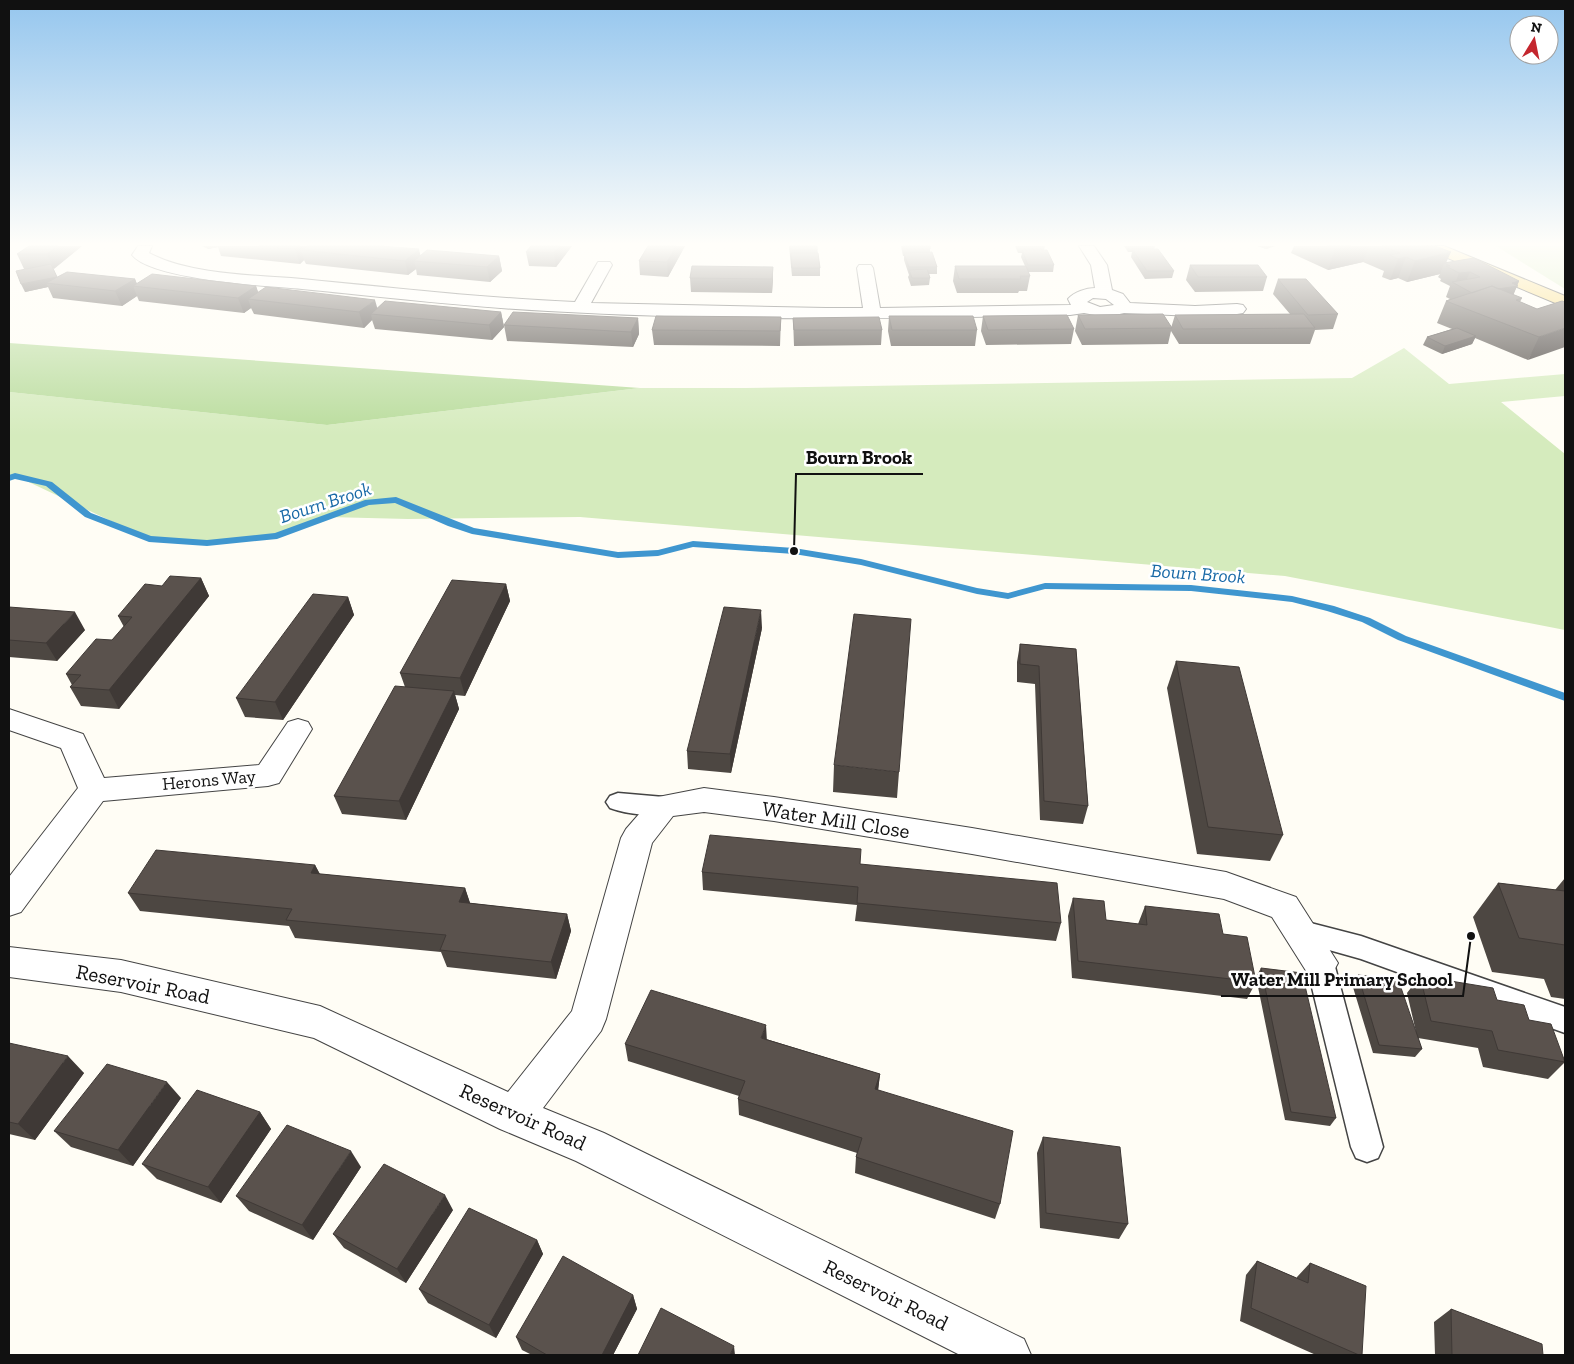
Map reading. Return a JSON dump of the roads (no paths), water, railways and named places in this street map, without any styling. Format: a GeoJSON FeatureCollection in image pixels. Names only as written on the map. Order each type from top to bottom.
{"type":"FeatureCollection","features":[{"type":"Feature","properties":{"kind":"street"},"geometry":{"type":"LineString","coordinates":[[632,310],[706,312],[978,313],[1073,310]]}},
{"type":"Feature","properties":{"kind":"street"},"geometry":{"type":"LineString","coordinates":[[1093,310],[1105,312],[1114,310]]}},
{"type":"Feature","properties":{"kind":"street"},"geometry":{"type":"LineString","coordinates":[[1161,310],[1213,310]]}},
{"type":"Feature","properties":{"kind":"street"},"geometry":{"type":"LineString","coordinates":[[9,719],[72,741],[82,758],[94,790],[9,902]]}},
{"type":"Feature","properties":{"kind":"street","name":"Herons Way"},"geometry":{"type":"LineString","coordinates":[[94,790],[268,776],[298,730]]}},
{"type":"Feature","properties":{"kind":"street","name":"Water Mill Close"},"geometry":{"type":"LineString","coordinates":[[664,806],[704,800],[774,809],[972,841],[1226,886],[1284,907],[1320,963]]}},
{"type":"Feature","properties":{"kind":"street"},"geometry":{"type":"LineString","coordinates":[[514,1115],[588,1019],[637,838],[664,806]]}},
{"type":"Feature","properties":{"kind":"street","name":"Reservoir Road"},"geometry":{"type":"LineString","coordinates":[[9,962],[121,976],[320,1023],[514,1115],[590,1147],[1008,1355]]}},
{"type":"Feature","properties":{"kind":"lane"},"geometry":{"type":"LineString","coordinates":[[618,802],[664,806]]}},
{"type":"Feature","properties":{"kind":"lane"},"geometry":{"type":"LineString","coordinates":[[1299,932],[1361,948],[1565,1020]]}},
{"type":"Feature","properties":{"kind":"lane"},"geometry":{"type":"LineString","coordinates":[[1320,963],[1367,1146]]}},
{"type":"Feature","properties":{"kind":"waterway","name":"Bourn Brook"},"geometry":{"type":"LineString","coordinates":[[9,478],[15,476],[49,484],[88,515],[149,539],[207,543],[277,536],[368,502],[396,500],[472,531],[618,555],[658,553],[693,544],[794,551],[861,562],[977,591],[1008,596],[1045,586],[1191,588],[1292,599],[1330,608],[1366,620],[1402,638],[1565,697]]}},
{"type":"Feature","properties":{"kind":"place","name":"Bourn Brook"},"geometry":{"type":"Point","coordinates":[794,551]}},
{"type":"Feature","properties":{"kind":"place","name":"Water Mill Primary School"},"geometry":{"type":"Point","coordinates":[1471,936]}}]}
